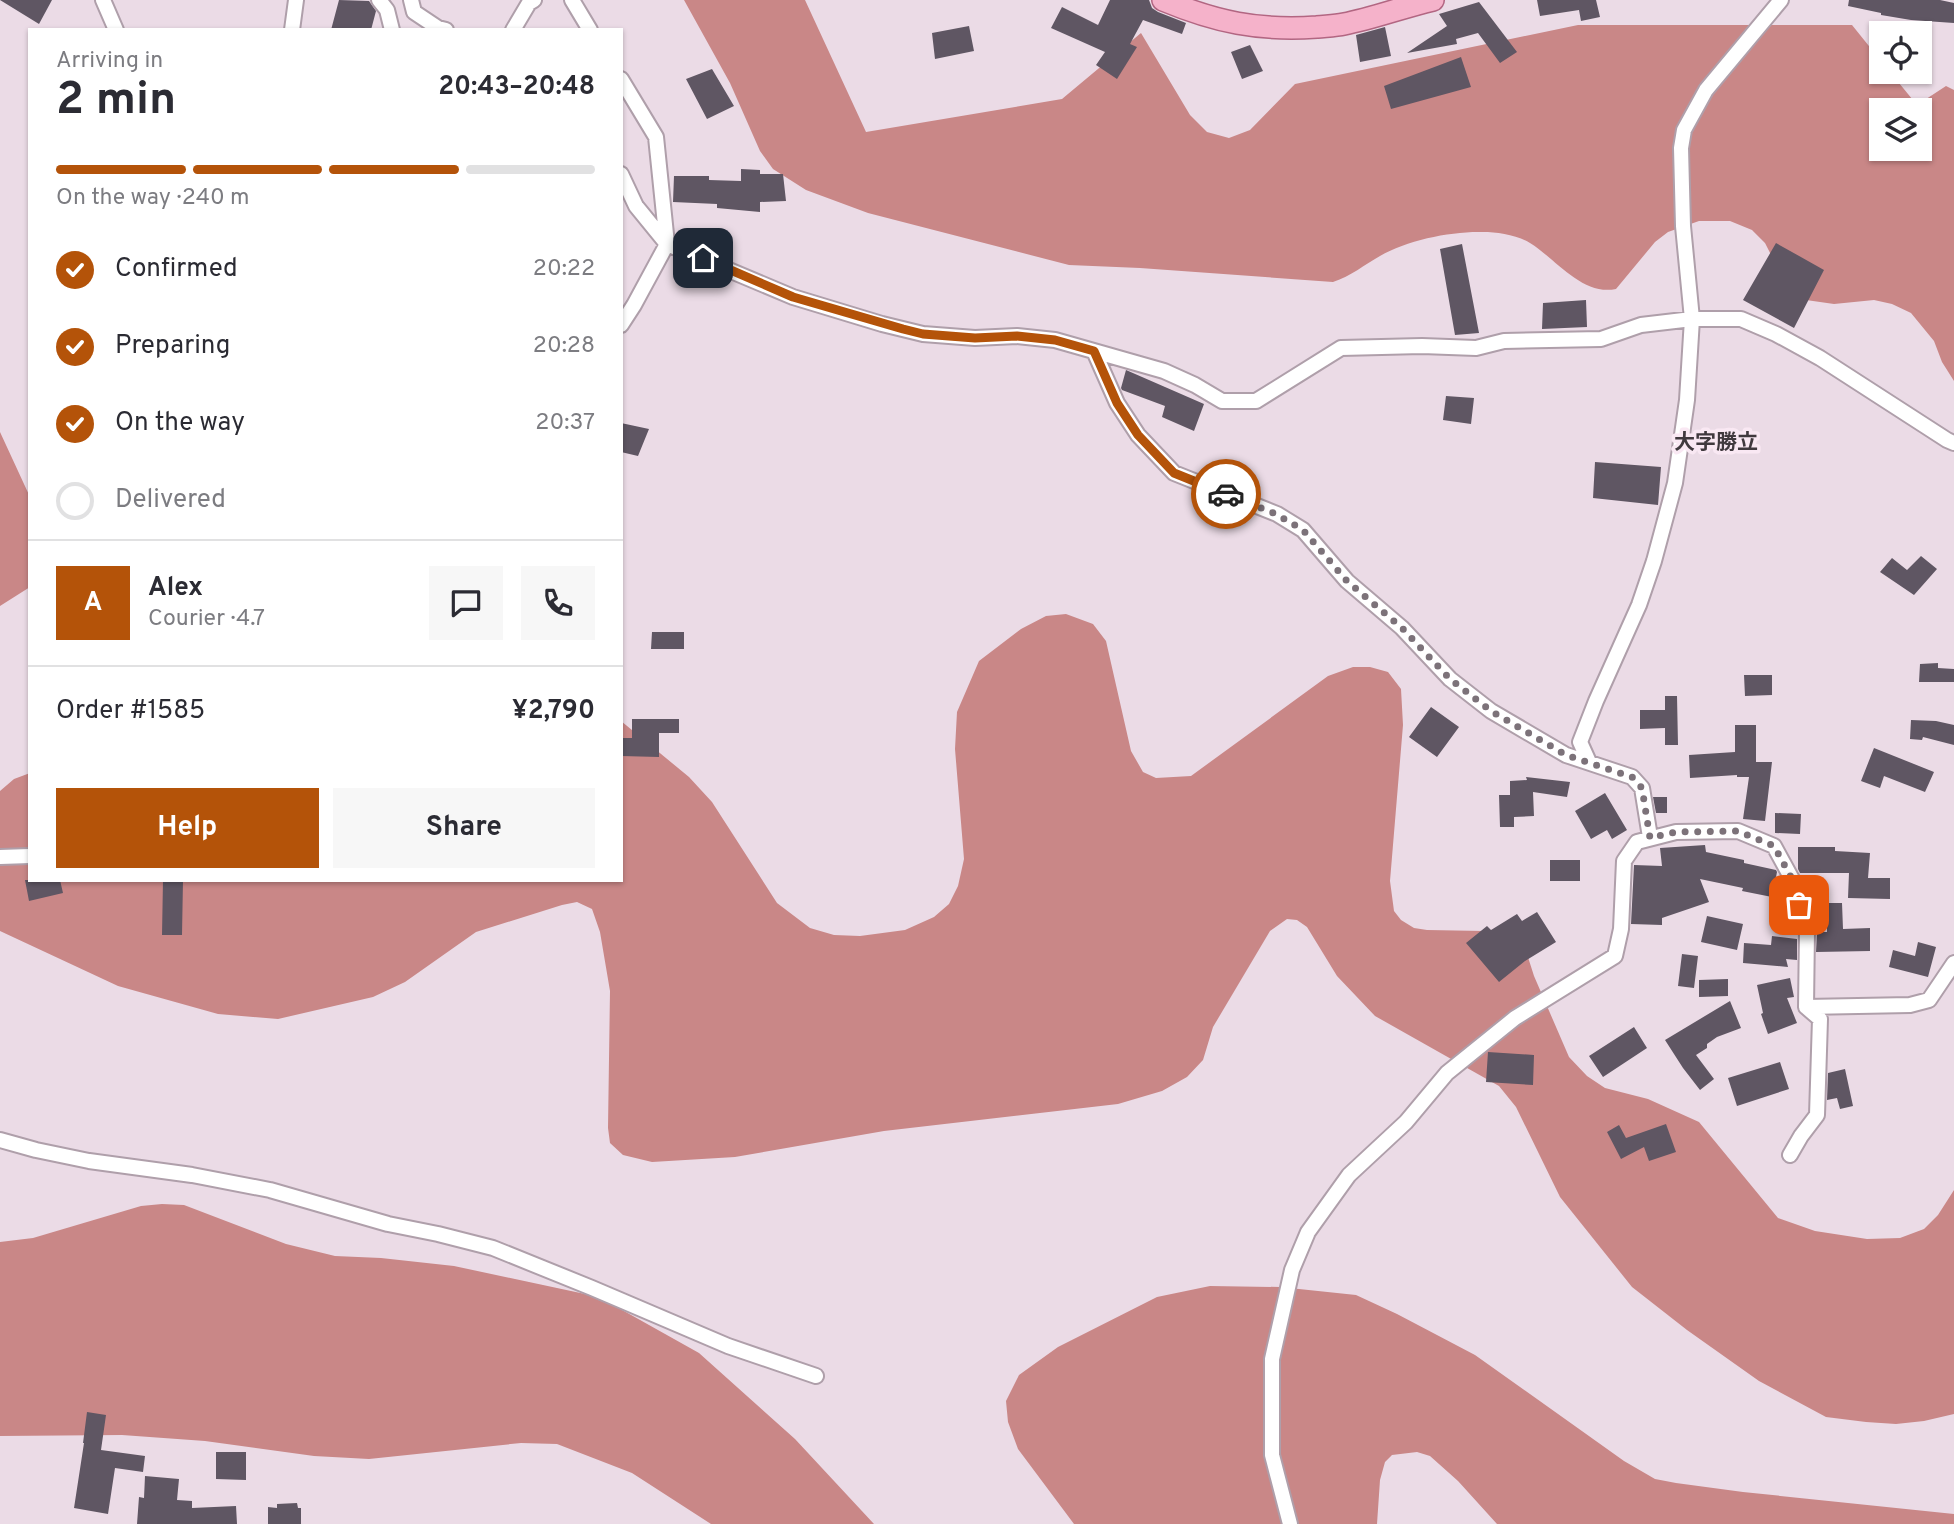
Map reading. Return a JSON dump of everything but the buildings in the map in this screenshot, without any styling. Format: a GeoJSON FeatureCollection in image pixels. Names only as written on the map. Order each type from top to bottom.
{"type":"FeatureCollection","features":[{"type":"Feature","properties":{"kind":"main road"},"geometry":{"type":"LineString","coordinates":[[1163,0],[1200,15],[1234,23],[1286,28],[1342,25],[1433,0]]}},
{"type":"Feature","properties":{"kind":"street"},"geometry":{"type":"LineString","coordinates":[[103,0],[115,28]]}},
{"type":"Feature","properties":{"kind":"street"},"geometry":{"type":"LineString","coordinates":[[292,28],[296,0]]}},
{"type":"Feature","properties":{"kind":"street"},"geometry":{"type":"LineString","coordinates":[[379,0],[387,10],[392,28]]}},
{"type":"Feature","properties":{"kind":"street"},"geometry":{"type":"LineString","coordinates":[[411,0],[414,12],[438,28]]}},
{"type":"Feature","properties":{"kind":"street"},"geometry":{"type":"LineString","coordinates":[[514,28],[529,3],[534,0]]}},
{"type":"Feature","properties":{"kind":"street"},"geometry":{"type":"LineString","coordinates":[[572,0],[588,27]]}},
{"type":"Feature","properties":{"kind":"street"},"geometry":{"type":"LineString","coordinates":[[585,0],[588,27]]}},
{"type":"Feature","properties":{"kind":"street"},"geometry":{"type":"LineString","coordinates":[[1589,762],[1580,742],[1595,701],[1639,605],[1675,483],[1687,400],[1692,319],[1683,226],[1681,148],[1684,131],[1706,90],[1781,0]]}},
{"type":"Feature","properties":{"kind":"street"},"geometry":{"type":"LineString","coordinates":[[623,82],[656,137],[667,244],[623,322]]}},
{"type":"Feature","properties":{"kind":"street"},"geometry":{"type":"LineString","coordinates":[[623,178],[636,206],[667,244],[793,297],[923,334],[975,338],[1017,336],[1055,340],[1164,371],[1222,401],[1256,401],[1341,348],[1476,348],[1504,341],[1601,339],[1641,325],[1692,319],[1741,319],[1820,358],[1954,443]]}},
{"type":"Feature","properties":{"kind":"street"},"geometry":{"type":"LineString","coordinates":[[1094,351],[1117,403],[1138,435],[1174,473],[1276,514],[1303,530],[1347,581],[1402,628],[1450,679],[1491,711],[1566,755],[1632,777],[1642,788],[1650,838]]}},
{"type":"Feature","properties":{"kind":"street"},"geometry":{"type":"LineString","coordinates":[[1290,1524],[1272,1455],[1272,1359],[1292,1270],[1308,1232],[1349,1175],[1406,1122],[1447,1073],[1515,1018],[1615,956],[1621,929],[1624,861],[1637,842],[1676,832],[1738,831],[1774,846],[1792,879],[1807,931],[1806,1007]]}},
{"type":"Feature","properties":{"kind":"street"},"geometry":{"type":"LineString","coordinates":[[0,858],[28,856]]}},
{"type":"Feature","properties":{"kind":"street"},"geometry":{"type":"LineString","coordinates":[[1806,1007],[1910,1005],[1929,1000],[1954,963]]}},
{"type":"Feature","properties":{"kind":"street"},"geometry":{"type":"LineString","coordinates":[[1790,1155],[1817,1115],[1820,1019],[1806,1007]]}},
{"type":"Feature","properties":{"kind":"street"},"geometry":{"type":"LineString","coordinates":[[0,1140],[89,1161],[192,1175],[270,1190],[388,1224],[492,1248],[728,1346],[817,1376]]}},
{"type":"Feature","properties":{"kind":"shaded area"},"geometry":{"type":"Polygon","coordinates":[[[684,0],[805,0],[866,132],[1062,99],[1141,33],[1190,115],[1207,132],[1229,138],[1250,130],[1295,84],[1578,25],[1852,25],[1869,46],[1869,84],[1900,84],[1911,98],[1869,98],[1869,161],[1932,161],[1932,98],[1928,98],[1946,86],[1954,90],[1954,381],[1942,362],[1934,341],[1911,313],[1892,304],[1874,300],[1834,304],[1799,299],[1791,294],[1765,243],[1752,230],[1730,221],[1699,221],[1668,232],[1655,242],[1616,289],[1604,290],[1581,282],[1525,240],[1489,232],[1458,233],[1416,241],[1391,250],[1352,274],[1333,282],[1069,265],[868,213],[806,190],[773,169],[760,151],[730,83],[684,0]]]}},
{"type":"Feature","properties":{"kind":"shaded area"},"geometry":{"type":"Polygon","coordinates":[[[0,432],[28,493],[28,588],[0,606],[0,432]]]}},
{"type":"Feature","properties":{"kind":"shaded area"},"geometry":{"type":"Polygon","coordinates":[[[1066,614],[1093,624],[1106,641],[1131,751],[1143,772],[1156,778],[1191,776],[1328,676],[1353,667],[1370,667],[1388,672],[1401,689],[1403,725],[1390,881],[1394,911],[1401,920],[1414,928],[1484,931],[1527,954],[1569,1057],[1587,1076],[1605,1088],[1648,1099],[1699,1122],[1778,1218],[1815,1231],[1867,1239],[1900,1238],[1924,1229],[1938,1215],[1954,1190],[1954,1414],[1896,1424],[1826,1417],[1759,1381],[1687,1330],[1632,1287],[1560,1197],[1516,1107],[1499,1086],[1375,1016],[1337,976],[1307,927],[1297,920],[1287,919],[1270,931],[1213,1027],[1203,1060],[1187,1077],[1162,1091],[1118,1104],[884,1131],[735,1157],[652,1162],[623,1155],[610,1143],[610,991],[600,932],[592,909],[577,902],[476,932],[405,982],[373,997],[278,1019],[218,1014],[118,986],[0,931],[0,791],[14,779],[28,774],[28,882],[623,882],[623,723],[689,777],[712,802],[777,903],[810,928],[834,935],[860,936],[905,930],[934,917],[949,904],[958,886],[964,859],[955,749],[957,712],[979,661],[1021,629],[1046,616],[1066,614]]]}},
{"type":"Feature","properties":{"kind":"shaded area"},"geometry":{"type":"Polygon","coordinates":[[[184,1205],[286,1244],[335,1256],[454,1266],[599,1297],[699,1353],[795,1439],[874,1524],[711,1524],[632,1473],[557,1444],[521,1443],[369,1459],[314,1456],[205,1441],[122,1435],[0,1436],[0,1242],[33,1238],[141,1206],[184,1205]]]}},
{"type":"Feature","properties":{"kind":"shaded area"},"geometry":{"type":"Polygon","coordinates":[[[1210,1286],[1280,1287],[1356,1295],[1475,1355],[1624,1461],[1655,1479],[1743,1492],[1954,1514],[1954,1524],[1497,1524],[1458,1481],[1430,1456],[1417,1452],[1392,1455],[1385,1462],[1380,1480],[1377,1524],[1074,1524],[1018,1449],[1008,1422],[1006,1401],[1019,1375],[1058,1347],[1157,1297],[1210,1286]]]}},
{"type":"Feature","properties":{"kind":"way so far"},"geometry":{"type":"LineString","coordinates":[[1226,494],[1276,514],[1303,530],[1347,581],[1402,628],[1450,679],[1491,711],[1566,755],[1632,777],[1642,788],[1650,838],[1676,832],[1738,831],[1774,846],[1792,879],[1799,905]]}},
{"type":"Feature","properties":{"kind":"district","name":"大字勝立"},"geometry":{"type":"Point","coordinates":[1716,442]}},
{"type":"Feature","properties":{"kind":"route"},"geometry":{"type":"LineString","coordinates":[[703,258],[793,297],[923,334],[975,338],[1017,336],[1055,340],[1094,351],[1117,403],[1138,435],[1174,473],[1226,494]]}}]}
